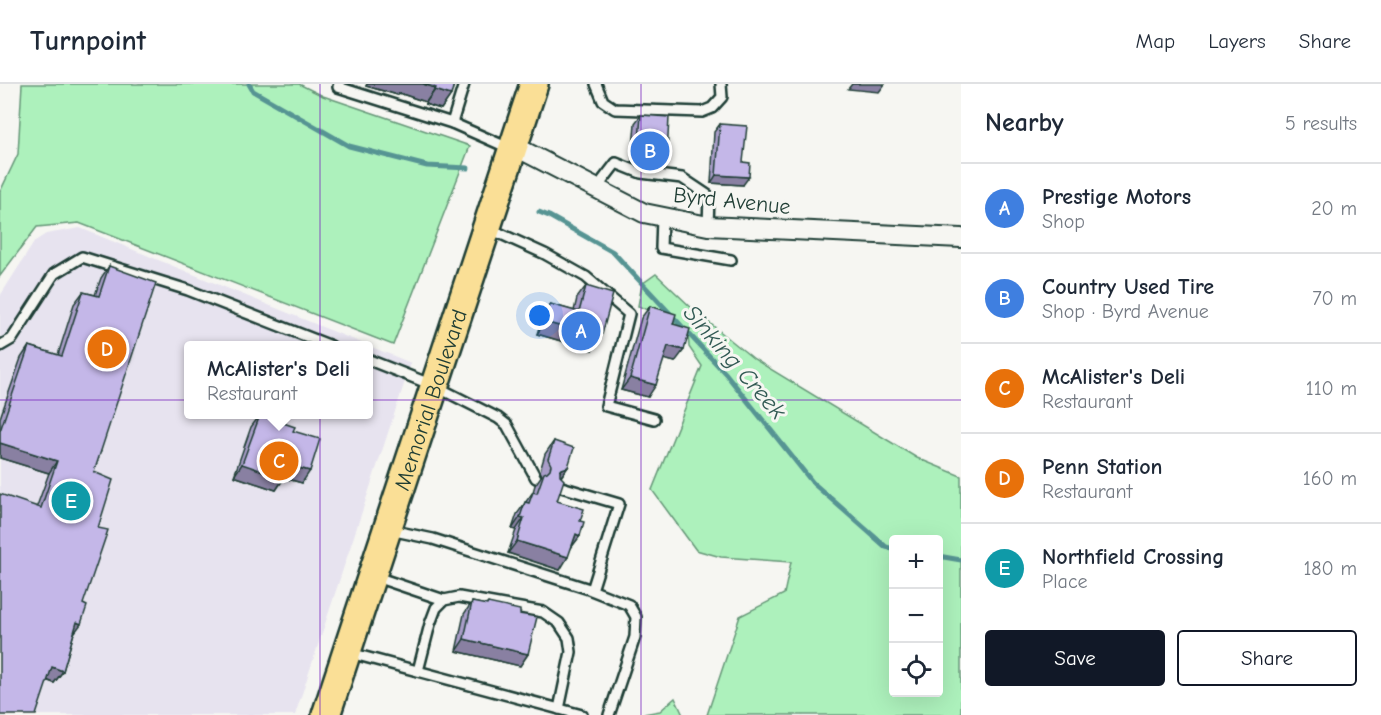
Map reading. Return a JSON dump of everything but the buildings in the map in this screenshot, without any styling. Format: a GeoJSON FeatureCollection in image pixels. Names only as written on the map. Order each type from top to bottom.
{"type":"FeatureCollection","features":[{"type":"Feature","properties":{"kind":"main road","name":"Memorial Boulevard"},"geometry":{"type":"LineString","coordinates":[[326,715],[534,84]]}},
{"type":"Feature","properties":{"kind":"street","name":"Byrd Avenue"},"geometry":{"type":"LineString","coordinates":[[514,148],[644,213],[662,217],[708,226],[961,238]]}},
{"type":"Feature","properties":{"kind":"lane"},"geometry":{"type":"LineString","coordinates":[[339,84],[338,87],[452,123],[514,148]]}},
{"type":"Feature","properties":{"kind":"lane"},"geometry":{"type":"LineString","coordinates":[[452,123],[464,84]]}},
{"type":"Feature","properties":{"kind":"lane"},"geometry":{"type":"LineString","coordinates":[[596,84],[603,101],[615,109],[702,112],[712,108],[723,97],[721,84]]}},
{"type":"Feature","properties":{"kind":"lane"},"geometry":{"type":"LineString","coordinates":[[596,189],[616,164],[642,173],[682,178],[709,196],[708,226]]}},
{"type":"Feature","properties":{"kind":"lane"},"geometry":{"type":"LineString","coordinates":[[662,217],[661,248],[731,260]]}},
{"type":"Feature","properties":{"kind":"lane"},"geometry":{"type":"LineString","coordinates":[[487,228],[545,254],[586,277],[629,314],[606,405],[654,419]]}},
{"type":"Feature","properties":{"kind":"lane"},"geometry":{"type":"LineString","coordinates":[[0,346],[12,339],[54,274],[82,257],[188,290],[321,341]]}},
{"type":"Feature","properties":{"kind":"lane"},"geometry":{"type":"LineString","coordinates":[[373,362],[435,386],[498,418],[507,425],[536,478]]}},
{"type":"Feature","properties":{"kind":"lane"},"geometry":{"type":"LineString","coordinates":[[558,486],[619,504],[592,590]]}},
{"type":"Feature","properties":{"kind":"lane"},"geometry":{"type":"LineString","coordinates":[[387,529],[433,539],[592,590],[629,605],[636,617],[635,637],[609,715]]}},
{"type":"Feature","properties":{"kind":"lane"},"geometry":{"type":"LineString","coordinates":[[372,575],[444,600],[459,597],[543,612],[559,623],[569,638],[571,652],[559,709]]}},
{"type":"Feature","properties":{"kind":"lane"},"geometry":{"type":"LineString","coordinates":[[418,671],[430,624],[436,608],[444,600]]}},
{"type":"Feature","properties":{"kind":"lane"},"geometry":{"type":"LineString","coordinates":[[346,652],[582,715]]}},
{"type":"Feature","properties":{"kind":"shaded area"},"geometry":{"type":"Polygon","coordinates":[[[80,228],[357,341],[184,341],[184,419],[373,419],[373,348],[411,363],[295,715],[0,715],[0,296],[35,241],[46,234],[80,228]]]}},
{"type":"Feature","properties":{"kind":"green space"},"geometry":{"type":"Polygon","coordinates":[[[22,84],[299,84],[323,96],[470,146],[393,345],[79,223],[37,227],[0,276],[0,192],[18,154],[22,84]]]}},
{"type":"Feature","properties":{"kind":"green space"},"geometry":{"type":"Polygon","coordinates":[[[656,274],[696,312],[754,359],[917,458],[961,476],[961,715],[707,715],[740,616],[784,594],[791,562],[721,557],[696,550],[652,490],[702,366],[689,347],[688,333],[664,317],[638,306],[642,284],[656,274]]]}},
{"type":"Feature","properties":{"kind":"green space"},"geometry":{"type":"Polygon","coordinates":[[[675,698],[683,715],[638,715],[660,711],[675,698]]]}},
{"type":"Feature","properties":{"kind":"waterway"},"geometry":{"type":"LineString","coordinates":[[249,84],[253,91],[349,146],[427,166],[468,168]]}},
{"type":"Feature","properties":{"kind":"waterway","name":"Sinking Creek"},"geometry":{"type":"LineString","coordinates":[[539,212],[613,252],[726,374],[813,483],[889,548]]}},
{"type":"Feature","properties":{"kind":"waterway","name":"Sinking Creek"},"geometry":{"type":"LineString","coordinates":[[943,557],[961,560]]}},
{"type":"Feature","properties":{"kind":"place","name":"Country Used Tire"},"geometry":{"type":"Point","coordinates":[650,151]}},
{"type":"Feature","properties":{"kind":"place","name":"Prestige Motors"},"geometry":{"type":"Point","coordinates":[581,331]}},
{"type":"Feature","properties":{"kind":"place","name":"Penn Station"},"geometry":{"type":"Point","coordinates":[107,349]}},
{"type":"Feature","properties":{"kind":"place","name":"McAlister's Deli"},"geometry":{"type":"Point","coordinates":[279,461]}},
{"type":"Feature","properties":{"kind":"place","name":"Northfield Crossing"},"geometry":{"type":"Point","coordinates":[71,501]}}]}
